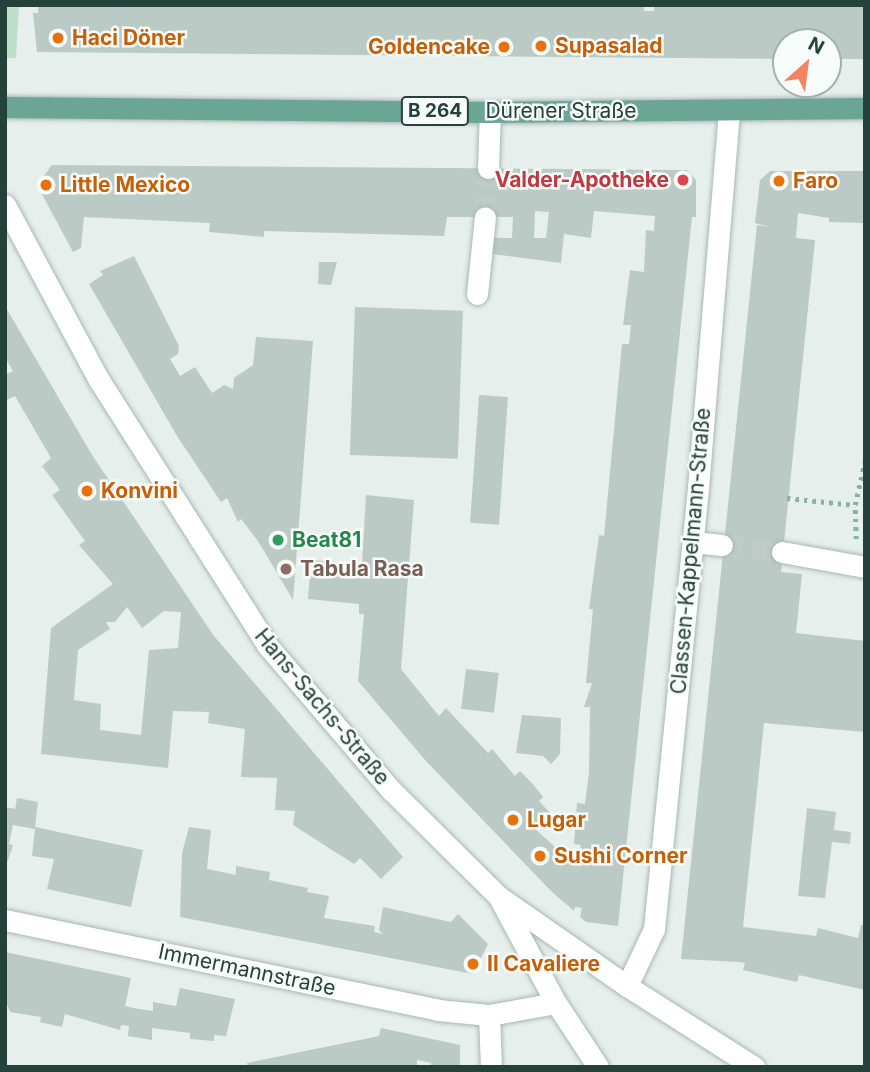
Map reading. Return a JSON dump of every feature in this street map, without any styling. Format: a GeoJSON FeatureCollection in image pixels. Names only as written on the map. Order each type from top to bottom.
{"type":"FeatureCollection","features":[{"type":"Feature","properties":{"kind":"main road","name":"Dürener Straße"},"geometry":{"type":"LineString","coordinates":[[5,107],[490,112],[865,108]]}},
{"type":"Feature","properties":{"kind":"street","name":"Classen-Kappelmann-Straße"},"geometry":{"type":"LineString","coordinates":[[627,986],[654,929],[692,542],[729,110]]}},
{"type":"Feature","properties":{"kind":"street"},"geometry":{"type":"LineString","coordinates":[[488,168],[490,112]]}},
{"type":"Feature","properties":{"kind":"street","name":"Hans-Sachs-Straße"},"geometry":{"type":"LineString","coordinates":[[6,206],[99,380],[267,645],[391,789],[498,896],[627,986],[754,1067]]}},
{"type":"Feature","properties":{"kind":"street"},"geometry":{"type":"LineString","coordinates":[[477,294],[485,217]]}},
{"type":"Feature","properties":{"kind":"street"},"geometry":{"type":"LineString","coordinates":[[692,542],[722,545]]}},
{"type":"Feature","properties":{"kind":"street"},"geometry":{"type":"LineString","coordinates":[[782,552],[857,565]]}},
{"type":"Feature","properties":{"kind":"street","name":"Hans-Sachs-Straße"},"geometry":{"type":"LineString","coordinates":[[498,896],[556,1003],[598,1067]]}},
{"type":"Feature","properties":{"kind":"street","name":"Immermannstraße"},"geometry":{"type":"LineString","coordinates":[[5,920],[438,1010],[489,1015],[556,1003]]}},
{"type":"Feature","properties":{"kind":"street"},"geometry":{"type":"LineString","coordinates":[[489,1015],[491,1067]]}},
{"type":"Feature","properties":{"kind":"path"},"geometry":{"type":"LineString","coordinates":[[857,565],[855,505],[865,461]]}},
{"type":"Feature","properties":{"kind":"path"},"geometry":{"type":"LineString","coordinates":[[787,498],[855,505]]}},
{"type":"Feature","properties":{"kind":"green space"},"geometry":{"type":"Polygon","coordinates":[[[5,5],[19,5],[16,58],[5,58],[5,5]]]}},
{"type":"Feature","properties":{"kind":"building"},"geometry":{"type":"Polygon","coordinates":[[[38,5],[644,5],[644,11],[654,11],[654,5],[865,5],[865,59],[842,59],[842,28],[772,28],[772,59],[37,52],[33,13],[38,13],[38,5]]]}},
{"type":"Feature","properties":{"kind":"building"},"geometry":{"type":"Polygon","coordinates":[[[52,165],[687,170],[696,180],[696,217],[692,217],[618,926],[586,922],[580,917],[582,908],[575,907],[574,911],[551,891],[426,761],[358,681],[364,614],[359,614],[359,604],[308,599],[311,560],[362,564],[366,495],[414,500],[401,669],[439,716],[446,708],[488,753],[492,749],[515,776],[520,771],[532,783],[543,797],[539,801],[551,814],[535,829],[573,863],[579,857],[581,845],[574,844],[577,803],[585,804],[589,773],[590,707],[584,707],[592,683],[586,683],[593,609],[589,609],[599,535],[604,536],[622,344],[629,344],[631,325],[623,325],[630,270],[644,272],[646,230],[654,231],[655,216],[594,211],[591,238],[564,234],[561,263],[492,254],[493,238],[512,238],[513,217],[447,217],[444,236],[264,231],[264,237],[209,232],[210,223],[84,217],[81,248],[73,252],[37,185],[52,165]],[[535,211],[534,238],[546,238],[549,212],[535,211]]]}},
{"type":"Feature","properties":{"kind":"building"},"geometry":{"type":"Polygon","coordinates":[[[770,171],[865,171],[865,223],[829,222],[829,218],[798,213],[796,238],[815,240],[781,572],[802,574],[796,633],[865,641],[865,732],[764,723],[743,927],[816,936],[818,928],[858,938],[861,925],[865,925],[865,990],[799,975],[797,982],[743,970],[745,963],[681,959],[757,225],[770,227],[755,223],[760,180],[770,171]]]}},
{"type":"Feature","properties":{"kind":"building"},"geometry":{"type":"Polygon","coordinates":[[[134,256],[179,346],[178,354],[170,359],[180,376],[195,367],[212,393],[224,385],[233,389],[234,378],[253,365],[256,337],[313,341],[293,600],[258,541],[241,519],[238,522],[227,498],[221,502],[177,436],[89,284],[103,275],[100,271],[134,256]]]}},
{"type":"Feature","properties":{"kind":"building"},"geometry":{"type":"Polygon","coordinates":[[[319,262],[337,262],[331,285],[318,284],[319,262]]]}},
{"type":"Feature","properties":{"kind":"building"},"geometry":{"type":"Polygon","coordinates":[[[5,306],[92,455],[214,636],[403,857],[381,879],[360,858],[354,864],[293,825],[295,811],[275,810],[277,778],[241,777],[245,729],[208,723],[209,712],[173,711],[168,768],[41,754],[51,628],[113,584],[79,545],[85,541],[52,495],[60,490],[42,466],[51,458],[15,396],[5,401],[5,375],[13,371],[5,357],[5,306]],[[127,607],[115,622],[106,622],[110,629],[78,650],[74,700],[101,704],[100,730],[141,735],[149,650],[178,648],[181,612],[164,611],[142,628],[127,607]]]}},
{"type":"Feature","properties":{"kind":"building"},"geometry":{"type":"Polygon","coordinates":[[[355,307],[463,311],[458,459],[350,455],[355,307]]]}},
{"type":"Feature","properties":{"kind":"building"},"geometry":{"type":"Polygon","coordinates":[[[479,395],[508,397],[499,525],[470,523],[479,395]]]}},
{"type":"Feature","properties":{"kind":"building"},"geometry":{"type":"Polygon","coordinates":[[[466,669],[499,673],[494,713],[461,709],[466,669]]]}},
{"type":"Feature","properties":{"kind":"building"},"geometry":{"type":"Polygon","coordinates":[[[522,715],[561,718],[560,754],[551,764],[543,756],[516,753],[522,715]]]}},
{"type":"Feature","properties":{"kind":"building"},"geometry":{"type":"Polygon","coordinates":[[[17,798],[38,802],[35,827],[143,850],[131,907],[47,889],[54,859],[32,856],[35,829],[13,825],[9,844],[13,845],[5,869],[5,807],[15,809],[17,798]]]}},
{"type":"Feature","properties":{"kind":"building"},"geometry":{"type":"Polygon","coordinates":[[[807,808],[836,812],[834,830],[851,832],[850,844],[832,842],[825,898],[798,896],[807,808]]]}},
{"type":"Feature","properties":{"kind":"building"},"geometry":{"type":"Polygon","coordinates":[[[189,827],[211,830],[207,869],[236,875],[236,866],[270,872],[269,880],[308,888],[307,892],[329,896],[324,918],[375,926],[374,932],[383,934],[379,930],[383,907],[451,922],[458,914],[488,944],[473,974],[180,917],[182,853],[189,827]]]}},
{"type":"Feature","properties":{"kind":"building"},"geometry":{"type":"Polygon","coordinates":[[[5,952],[131,978],[125,1006],[133,1008],[153,1011],[153,1002],[176,1006],[180,988],[235,999],[226,1036],[214,1035],[214,1041],[190,1039],[190,1033],[152,1028],[152,1040],[128,1036],[129,1026],[121,1025],[120,1030],[65,1014],[62,1027],[40,1022],[41,1017],[10,1012],[5,1000],[5,952]]]}},
{"type":"Feature","properties":{"kind":"building"},"geometry":{"type":"Polygon","coordinates":[[[381,1028],[460,1045],[460,1067],[431,1067],[431,1063],[417,1060],[417,1067],[248,1067],[247,1063],[379,1036],[381,1028]]]}},
{"type":"Feature","properties":{"kind":"tunnel"},"geometry":{"type":"LineString","coordinates":[[485,217],[488,168]]}},
{"type":"Feature","properties":{"kind":"tunnel"},"geometry":{"type":"LineString","coordinates":[[722,545],[782,552]]}},
{"type":"Feature","properties":{"kind":"place","name":"Haci Döner"},"geometry":{"type":"Point","coordinates":[58,38]}},
{"type":"Feature","properties":{"kind":"place","name":"Supasalad"},"geometry":{"type":"Point","coordinates":[541,46]}},
{"type":"Feature","properties":{"kind":"place","name":"Goldencake"},"geometry":{"type":"Point","coordinates":[504,47]}},
{"type":"Feature","properties":{"kind":"place","name":"Valder-Apotheke"},"geometry":{"type":"Point","coordinates":[683,180]}},
{"type":"Feature","properties":{"kind":"place","name":"Faro"},"geometry":{"type":"Point","coordinates":[779,181]}},
{"type":"Feature","properties":{"kind":"place","name":"Little Mexico"},"geometry":{"type":"Point","coordinates":[46,185]}},
{"type":"Feature","properties":{"kind":"place","name":"Konvini"},"geometry":{"type":"Point","coordinates":[87,491]}},
{"type":"Feature","properties":{"kind":"place","name":"Beat81"},"geometry":{"type":"Point","coordinates":[278,540]}},
{"type":"Feature","properties":{"kind":"place","name":"Tabula Rasa"},"geometry":{"type":"Point","coordinates":[286,569]}},
{"type":"Feature","properties":{"kind":"place","name":"Lugar"},"geometry":{"type":"Point","coordinates":[513,820]}},
{"type":"Feature","properties":{"kind":"place","name":"Sushi Corner"},"geometry":{"type":"Point","coordinates":[540,856]}},
{"type":"Feature","properties":{"kind":"place","name":"Il Cavaliere"},"geometry":{"type":"Point","coordinates":[473,964]}}]}
